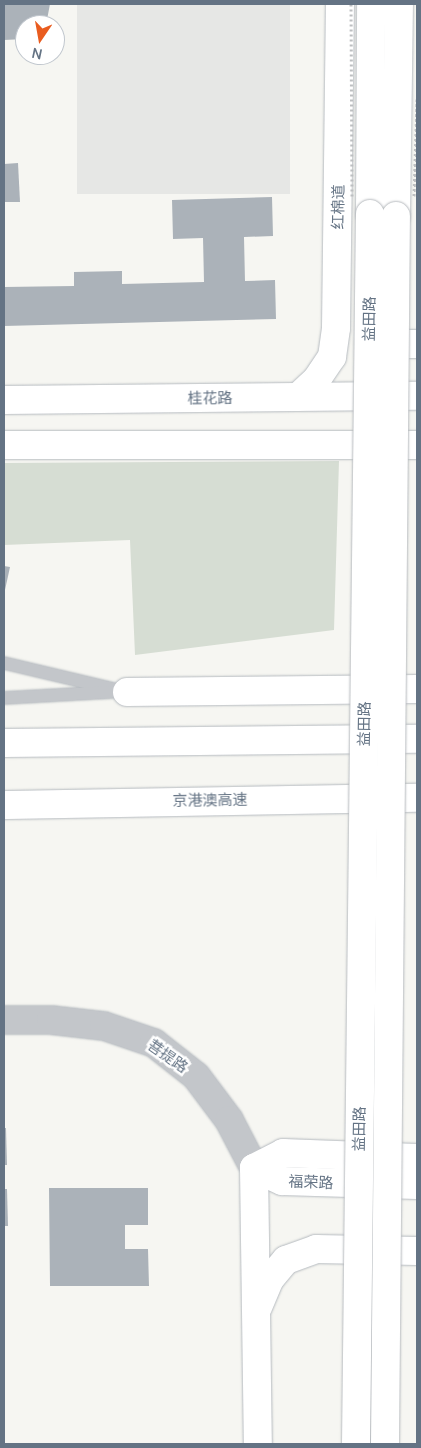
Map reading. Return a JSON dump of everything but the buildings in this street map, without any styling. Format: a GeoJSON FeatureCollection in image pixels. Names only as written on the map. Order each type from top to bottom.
{"type":"FeatureCollection","features":[{"type":"Feature","properties":{"kind":"main road","name":"红棉道"},"geometry":{"type":"LineString","coordinates":[[298,397],[317,379],[332,357],[336,328],[340,4]]}},
{"type":"Feature","properties":{"kind":"main road","name":"益田路"},"geometry":{"type":"LineString","coordinates":[[371,4],[383,215],[385,1444]]}},
{"type":"Feature","properties":{"kind":"main road","name":"益田路"},"geometry":{"type":"LineString","coordinates":[[356,1444],[383,215],[399,4]]}},
{"type":"Feature","properties":{"kind":"main road"},"geometry":{"type":"LineString","coordinates":[[336,328],[360,344],[417,344]]}},
{"type":"Feature","properties":{"kind":"main road","name":"桂花路"},"geometry":{"type":"LineString","coordinates":[[4,400],[417,396]]}},
{"type":"Feature","properties":{"kind":"main road"},"geometry":{"type":"LineString","coordinates":[[4,444],[417,445]]}},
{"type":"Feature","properties":{"kind":"main road"},"geometry":{"type":"LineString","coordinates":[[127,692],[417,689]]}},
{"type":"Feature","properties":{"kind":"main road"},"geometry":{"type":"LineString","coordinates":[[4,743],[417,739]]}},
{"type":"Feature","properties":{"kind":"main road","name":"京港澳高速"},"geometry":{"type":"LineString","coordinates":[[4,805],[417,798]]}},
{"type":"Feature","properties":{"kind":"main road","name":"福荣路"},"geometry":{"type":"LineString","coordinates":[[254,1168],[283,1153],[417,1158]]}},
{"type":"Feature","properties":{"kind":"main road"},"geometry":{"type":"LineString","coordinates":[[254,1168],[258,1444]]}},
{"type":"Feature","properties":{"kind":"main road","name":"福荣路"},"geometry":{"type":"LineString","coordinates":[[254,1168],[282,1181],[417,1185]]}},
{"type":"Feature","properties":{"kind":"main road"},"geometry":{"type":"LineString","coordinates":[[256,1311],[270,1280],[286,1260],[316,1249],[417,1251]]}},
{"type":"Feature","properties":{"kind":"street","name":"菩提路"},"geometry":{"type":"LineString","coordinates":[[4,1020],[51,1020],[104,1026],[154,1042],[196,1076],[229,1120],[254,1168]]}},
{"type":"Feature","properties":{"kind":"lane"},"geometry":{"type":"LineString","coordinates":[[4,662],[127,692]]}},
{"type":"Feature","properties":{"kind":"lane"},"geometry":{"type":"LineString","coordinates":[[4,698],[127,692]]}},
{"type":"Feature","properties":{"kind":"shaded area"},"geometry":{"type":"Polygon","coordinates":[[[77,4],[290,4],[290,194],[77,194],[77,4]]]}},
{"type":"Feature","properties":{"kind":"shaded area"},"geometry":{"type":"Polygon","coordinates":[[[339,461],[334,630],[135,655],[130,540],[4,545],[4,463],[339,461]]]}}]}
